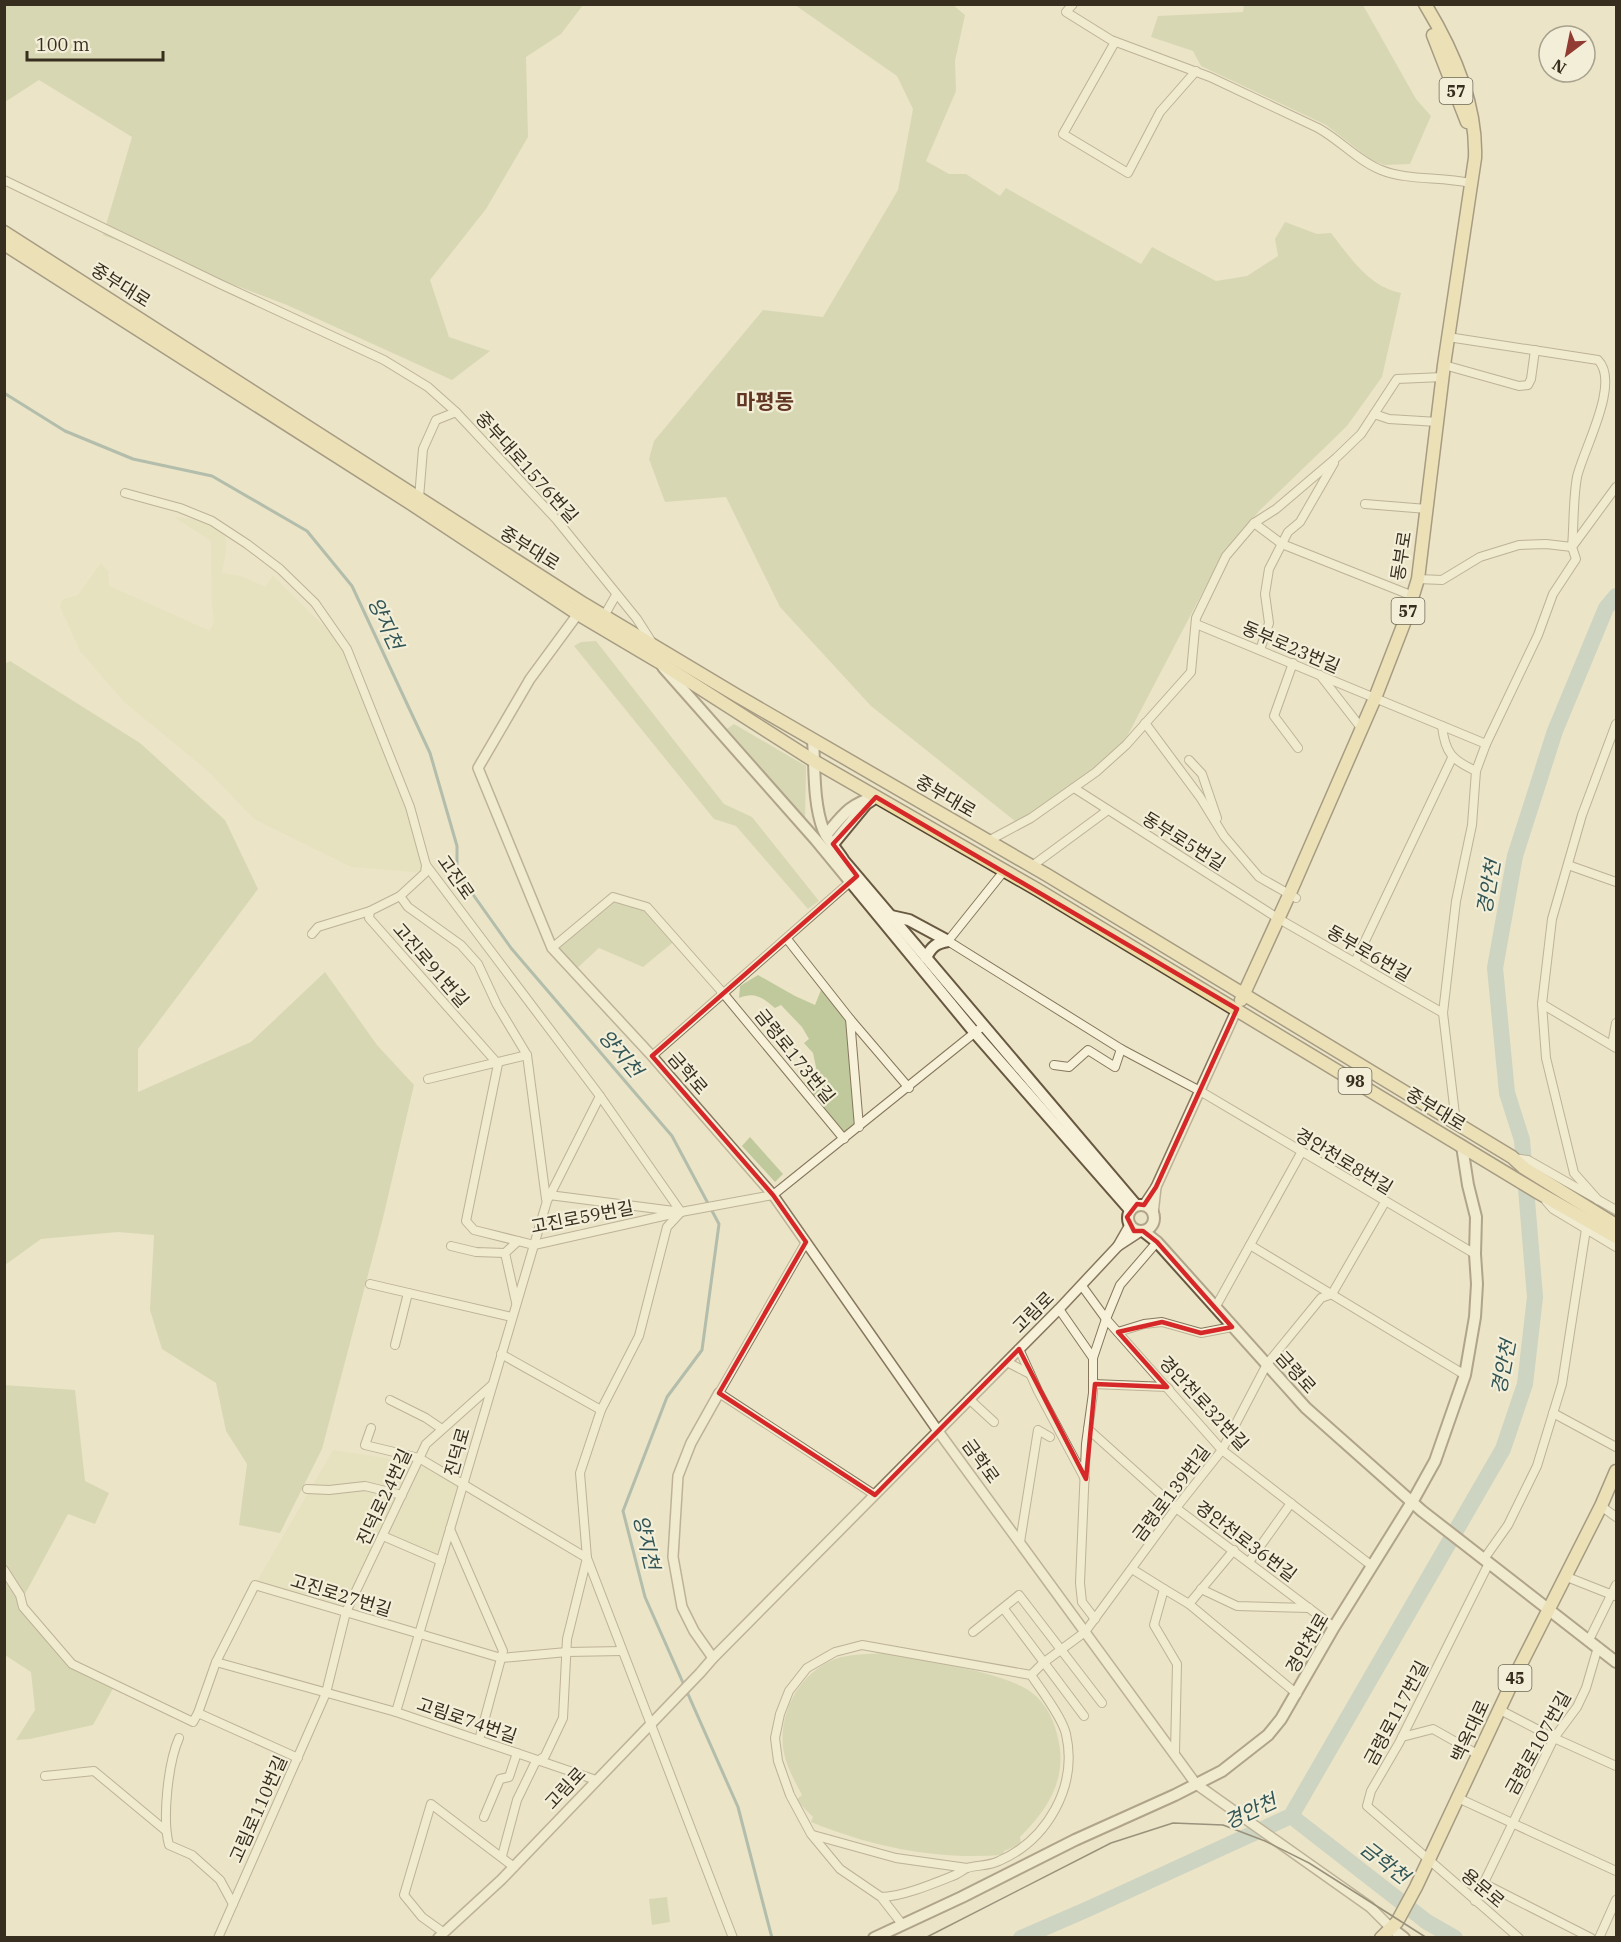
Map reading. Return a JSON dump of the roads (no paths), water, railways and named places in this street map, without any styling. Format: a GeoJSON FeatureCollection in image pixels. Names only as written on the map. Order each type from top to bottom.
{"type":"FeatureCollection","features":[{"type":"Feature","properties":{"kind":"main road","name":"동부로"},"geometry":{"type":"LineString","coordinates":[[1418,4],[1434,37],[1470,131],[1470,183]]}},
{"type":"Feature","properties":{"kind":"main road","name":"동부로"},"geometry":{"type":"LineString","coordinates":[[1237,1009],[1279,919],[1293,896],[1362,729],[1418,579],[1443,371],[1475,158],[1476,136],[1469,104],[1455,63],[1425,4]]}},
{"type":"Feature","properties":{"kind":"main road","name":"중부대로"},"geometry":{"type":"LineString","coordinates":[[4,232],[419,498],[658,662],[814,761],[1038,890],[1539,1193],[1572,1203],[1617,1225]]}},
{"type":"Feature","properties":{"kind":"main road","name":"중부대로"},"geometry":{"type":"LineString","coordinates":[[4,244],[581,609],[604,616],[1032,866],[1512,1157],[1617,1237]]}},
{"type":"Feature","properties":{"kind":"main road"},"geometry":{"type":"LineString","coordinates":[[658,662],[1137,1207],[1148,1207],[1153,1217],[1157,1242]]}},
{"type":"Feature","properties":{"kind":"main road"},"geometry":{"type":"LineString","coordinates":[[813,740],[818,807],[823,831],[926,958],[979,1029]]}},
{"type":"Feature","properties":{"kind":"main road"},"geometry":{"type":"LineString","coordinates":[[829,840],[876,797]]}},
{"type":"Feature","properties":{"kind":"main road"},"geometry":{"type":"LineString","coordinates":[[891,916],[909,920],[948,941]]}},
{"type":"Feature","properties":{"kind":"main road"},"geometry":{"type":"LineString","coordinates":[[926,958],[929,950],[937,943],[948,941]]}},
{"type":"Feature","properties":{"kind":"main road","name":"경안천로"},"geometry":{"type":"LineString","coordinates":[[874,1938],[1222,1771],[1268,1735],[1297,1694],[1334,1627],[1435,1461],[1465,1375],[1476,1317],[1477,1284],[1476,1217],[1468,1185],[1468,1150]]}},
{"type":"Feature","properties":{"kind":"main road"},"geometry":{"type":"LineString","coordinates":[[1137,1207],[1127,1219],[1135,1229],[1142,1231],[1151,1226],[1153,1217]]}},
{"type":"Feature","properties":{"kind":"main road","name":"금령로"},"geometry":{"type":"LineString","coordinates":[[1142,1231],[1157,1242],[1306,1408],[1422,1511],[1487,1561]]}},
{"type":"Feature","properties":{"kind":"main road","name":"백옥대로"},"geometry":{"type":"LineString","coordinates":[[1381,1938],[1394,1925],[1416,1887],[1617,1471]]}},
{"type":"Feature","properties":{"kind":"main road"},"geometry":{"type":"LineString","coordinates":[[1487,1561],[1617,1662]]}},
{"type":"Feature","properties":{"kind":"main road"},"geometry":{"type":"LineString","coordinates":[[1394,1925],[1404,1938]]}},
{"type":"Feature","properties":{"kind":"street"},"geometry":{"type":"LineString","coordinates":[[1073,4],[1066,12],[1115,42],[1196,71],[1318,128],[1331,135],[1368,164],[1382,171],[1470,183]]}},
{"type":"Feature","properties":{"kind":"street"},"geometry":{"type":"LineString","coordinates":[[1115,42],[1063,134],[1128,172],[1160,112],[1196,71]]}},
{"type":"Feature","properties":{"kind":"street"},"geometry":{"type":"LineString","coordinates":[[4,180],[384,360],[428,387],[456,411]]}},
{"type":"Feature","properties":{"kind":"street"},"geometry":{"type":"LineString","coordinates":[[1448,337],[1598,360],[1605,365],[1607,372],[1605,394],[1597,428],[1577,476],[1572,547],[1576,559],[1554,594],[1538,635],[1486,744],[1476,771],[1472,825],[1456,901],[1443,1013],[1456,1124]]}},
{"type":"Feature","properties":{"kind":"street"},"geometry":{"type":"LineString","coordinates":[[988,841],[1031,818],[1096,772],[1126,745],[1191,672],[1196,618],[1226,556],[1254,523],[1276,509],[1361,434],[1397,379],[1443,371],[1519,386],[1528,385],[1536,350]]}},
{"type":"Feature","properties":{"kind":"street","name":"중부대로1576번길"},"geometry":{"type":"LineString","coordinates":[[419,498],[423,449],[436,420],[456,411],[556,519],[637,619],[653,645]]}},
{"type":"Feature","properties":{"kind":"street"},"geometry":{"type":"LineString","coordinates":[[1374,414],[1389,419],[1438,422]]}},
{"type":"Feature","properties":{"kind":"street"},"geometry":{"type":"LineString","coordinates":[[1260,650],[1269,623],[1265,594],[1269,569],[1288,532],[1300,522],[1336,458]]}},
{"type":"Feature","properties":{"kind":"street"},"geometry":{"type":"LineString","coordinates":[[1572,547],[1617,487]]}},
{"type":"Feature","properties":{"kind":"street","name":"고진로"},"geometry":{"type":"LineString","coordinates":[[125,493],[180,508],[212,521],[280,569],[315,603],[347,649],[410,807],[426,865],[685,1212]]}},
{"type":"Feature","properties":{"kind":"street"},"geometry":{"type":"LineString","coordinates":[[1365,504],[1427,509]]}},
{"type":"Feature","properties":{"kind":"street"},"geometry":{"type":"LineString","coordinates":[[1254,523],[1282,543],[1413,596]]}},
{"type":"Feature","properties":{"kind":"street"},"geometry":{"type":"LineString","coordinates":[[1418,579],[1442,580],[1480,557],[1519,545],[1546,544],[1572,547]]}},
{"type":"Feature","properties":{"kind":"street"},"geometry":{"type":"LineString","coordinates":[[604,616],[616,595]]}},
{"type":"Feature","properties":{"kind":"street","name":"금학로"},"geometry":{"type":"LineString","coordinates":[[581,609],[530,679],[478,768],[552,948],[773,1195],[938,1431],[1175,1752],[1196,1784],[1394,1925]]}},
{"type":"Feature","properties":{"kind":"street","name":"동부로23번길"},"geometry":{"type":"LineString","coordinates":[[1196,624],[1486,744]]}},
{"type":"Feature","properties":{"kind":"street"},"geometry":{"type":"LineString","coordinates":[[1293,663],[1274,716],[1298,748]]}},
{"type":"Feature","properties":{"kind":"street"},"geometry":{"type":"LineString","coordinates":[[1319,675],[1362,729]]}},
{"type":"Feature","properties":{"kind":"street"},"geometry":{"type":"LineString","coordinates":[[1144,723],[1200,797],[1224,836],[1259,877],[1293,896]]}},
{"type":"Feature","properties":{"kind":"street"},"geometry":{"type":"LineString","coordinates":[[1617,724],[1582,814],[1552,919],[1542,1004],[1546,1058],[1574,1173],[1598,1200],[1617,1210]]}},
{"type":"Feature","properties":{"kind":"street"},"geometry":{"type":"LineString","coordinates":[[1442,726],[1444,744],[1452,758],[1476,771]]}},
{"type":"Feature","properties":{"kind":"street"},"geometry":{"type":"LineString","coordinates":[[1355,962],[1452,758]]}},
{"type":"Feature","properties":{"kind":"street"},"geometry":{"type":"LineString","coordinates":[[1190,760],[1202,774],[1224,836]]}},
{"type":"Feature","properties":{"kind":"street","name":"동부로5번길"},"geometry":{"type":"LineString","coordinates":[[1074,788],[1279,919]]}},
{"type":"Feature","properties":{"kind":"street"},"geometry":{"type":"LineString","coordinates":[[1032,866],[1108,810]]}},
{"type":"Feature","properties":{"kind":"street","name":"고진로91번길"},"geometry":{"type":"LineString","coordinates":[[426,865],[425,873],[400,896],[370,911],[369,918],[498,1064]]}},
{"type":"Feature","properties":{"kind":"street"},"geometry":{"type":"LineString","coordinates":[[1568,866],[1617,882]]}},
{"type":"Feature","properties":{"kind":"street"},"geometry":{"type":"LineString","coordinates":[[948,941],[1004,871]]}},
{"type":"Feature","properties":{"kind":"street"},"geometry":{"type":"LineString","coordinates":[[651,1056],[850,882]]}},
{"type":"Feature","properties":{"kind":"street"},"geometry":{"type":"LineString","coordinates":[[400,896],[408,907],[461,945],[478,964],[497,1005],[527,1055],[498,1064],[428,1079]]}},
{"type":"Feature","properties":{"kind":"street","name":"금령로173번길"},"geometry":{"type":"LineString","coordinates":[[552,948],[613,897],[647,907],[723,993],[844,1139]]}},
{"type":"Feature","properties":{"kind":"street"},"geometry":{"type":"LineString","coordinates":[[312,934],[318,927],[370,911]]}},
{"type":"Feature","properties":{"kind":"street","name":"동부로6번길"},"geometry":{"type":"LineString","coordinates":[[1279,919],[1443,1013]]}},
{"type":"Feature","properties":{"kind":"street"},"geometry":{"type":"LineString","coordinates":[[787,939],[850,1019],[909,1088]]}},
{"type":"Feature","properties":{"kind":"street","name":"경안천로8번길"},"geometry":{"type":"LineString","coordinates":[[948,941],[1121,1049],[1200,1091],[1301,1153],[1475,1254]]}},
{"type":"Feature","properties":{"kind":"street"},"geometry":{"type":"LineString","coordinates":[[1542,1004],[1614,1047],[1617,1023]]}},
{"type":"Feature","properties":{"kind":"street"},"geometry":{"type":"LineString","coordinates":[[1137,1207],[1156,1187],[1237,1009]]}},
{"type":"Feature","properties":{"kind":"street","name":"금령로173번길"},"geometry":{"type":"LineString","coordinates":[[850,1019],[859,1127]]}},
{"type":"Feature","properties":{"kind":"street"},"geometry":{"type":"LineString","coordinates":[[548,1198],[685,1212],[773,1195],[909,1088],[979,1029]]}},
{"type":"Feature","properties":{"kind":"street"},"geometry":{"type":"LineString","coordinates":[[1054,1065],[1069,1067],[1088,1050],[1115,1067],[1121,1049]]}},
{"type":"Feature","properties":{"kind":"street","name":"진덕로"},"geometry":{"type":"LineString","coordinates":[[527,1055],[548,1198]]}},
{"type":"Feature","properties":{"kind":"street","name":"고진로59번길"},"geometry":{"type":"LineString","coordinates":[[498,1064],[466,1221],[474,1230],[534,1245],[685,1212]]}},
{"type":"Feature","properties":{"kind":"street","name":"진덕로"},"geometry":{"type":"LineString","coordinates":[[396,1712],[548,1198],[600,1096]]}},
{"type":"Feature","properties":{"kind":"street"},"geometry":{"type":"LineString","coordinates":[[1215,1308],[1301,1153]]}},
{"type":"Feature","properties":{"kind":"street"},"geometry":{"type":"LineString","coordinates":[[1153,1217],[1156,1187]]}},
{"type":"Feature","properties":{"kind":"street"},"geometry":{"type":"LineString","coordinates":[[1598,1200],[1572,1203],[1586,1229],[1617,1247]]}},
{"type":"Feature","properties":{"kind":"street"},"geometry":{"type":"LineString","coordinates":[[1332,1294],[1385,1202]]}},
{"type":"Feature","properties":{"kind":"street"},"geometry":{"type":"LineString","coordinates":[[685,1212],[667,1227],[639,1336],[600,1410],[580,1473],[587,1558],[733,1938]]}},
{"type":"Feature","properties":{"kind":"street","name":"고림로"},"geometry":{"type":"LineString","coordinates":[[440,1935],[514,1867],[712,1658],[1082,1286],[1118,1246],[1130,1225]]}},
{"type":"Feature","properties":{"kind":"street"},"geometry":{"type":"LineString","coordinates":[[1487,1561],[1508,1525],[1537,1466],[1562,1384],[1586,1229]]}},
{"type":"Feature","properties":{"kind":"street","name":"고림로"},"geometry":{"type":"LineString","coordinates":[[1118,1246],[1142,1231]]}},
{"type":"Feature","properties":{"kind":"street"},"geometry":{"type":"LineString","coordinates":[[451,1246],[476,1252],[505,1253],[518,1241]]}},
{"type":"Feature","properties":{"kind":"street"},"geometry":{"type":"LineString","coordinates":[[712,1658],[694,1631],[682,1607],[673,1557],[678,1476],[691,1443],[806,1242]]}},
{"type":"Feature","properties":{"kind":"street"},"geometry":{"type":"LineString","coordinates":[[1095,1619],[1082,1602],[1080,1583],[1093,1358],[1120,1285],[1157,1242]]}},
{"type":"Feature","properties":{"kind":"street"},"geometry":{"type":"LineString","coordinates":[[1250,1245],[1465,1375]]}},
{"type":"Feature","properties":{"kind":"street"},"geometry":{"type":"LineString","coordinates":[[505,1253],[516,1304]]}},
{"type":"Feature","properties":{"kind":"street"},"geometry":{"type":"LineString","coordinates":[[370,1284],[512,1317]]}},
{"type":"Feature","properties":{"kind":"street","name":"경안천로32번길"},"geometry":{"type":"LineString","coordinates":[[1082,1286],[1106,1319],[1222,1450],[1372,1566]]}},
{"type":"Feature","properties":{"kind":"street"},"geometry":{"type":"LineString","coordinates":[[394,1345],[408,1293]]}},
{"type":"Feature","properties":{"kind":"street","name":"금령로139번길"},"geometry":{"type":"LineString","coordinates":[[1031,1675],[1043,1663],[1085,1632],[1176,1508],[1222,1450],[1267,1364],[1321,1298],[1332,1294]]}},
{"type":"Feature","properties":{"kind":"street"},"geometry":{"type":"LineString","coordinates":[[1059,1309],[1093,1358]]}},
{"type":"Feature","properties":{"kind":"street"},"geometry":{"type":"LineString","coordinates":[[1118,1332],[1144,1324],[1162,1322],[1201,1333],[1232,1327]]}},
{"type":"Feature","properties":{"kind":"street"},"geometry":{"type":"LineString","coordinates":[[1019,1349],[1086,1479]]}},
{"type":"Feature","properties":{"kind":"street"},"geometry":{"type":"LineString","coordinates":[[501,1354],[600,1410]]}},
{"type":"Feature","properties":{"kind":"street"},"geometry":{"type":"LineString","coordinates":[[1006,1362],[1030,1374]]}},
{"type":"Feature","properties":{"kind":"street","name":"진덕로24번길"},"geometry":{"type":"LineString","coordinates":[[346,1612],[426,1444],[493,1384]]}},
{"type":"Feature","properties":{"kind":"street"},"geometry":{"type":"LineString","coordinates":[[1093,1384],[1167,1387],[1170,1390]]}},
{"type":"Feature","properties":{"kind":"street"},"geometry":{"type":"LineString","coordinates":[[718,1394],[875,1495]]}},
{"type":"Feature","properties":{"kind":"street"},"geometry":{"type":"LineString","coordinates":[[390,1400],[426,1418],[442,1429]]}},
{"type":"Feature","properties":{"kind":"street"},"geometry":{"type":"LineString","coordinates":[[969,1400],[994,1422]]}},
{"type":"Feature","properties":{"kind":"street"},"geometry":{"type":"LineString","coordinates":[[1553,1413],[1617,1447]]}},
{"type":"Feature","properties":{"kind":"street"},"geometry":{"type":"LineString","coordinates":[[371,1428],[365,1445],[419,1458],[587,1558]]}},
{"type":"Feature","properties":{"kind":"street","name":"금학로"},"geometry":{"type":"LineString","coordinates":[[1020,1542],[1038,1430],[1050,1437]]}},
{"type":"Feature","properties":{"kind":"street","name":"경안천로36번길"},"geometry":{"type":"LineString","coordinates":[[1088,1430],[1176,1508],[1334,1627]]}},
{"type":"Feature","properties":{"kind":"street"},"geometry":{"type":"LineString","coordinates":[[307,1489],[329,1490],[365,1486],[402,1495]]}},
{"type":"Feature","properties":{"kind":"street"},"geometry":{"type":"LineString","coordinates":[[1249,1562],[1291,1503]]}},
{"type":"Feature","properties":{"kind":"street"},"geometry":{"type":"LineString","coordinates":[[1601,1506],[1617,1517]]}},
{"type":"Feature","properties":{"kind":"street"},"geometry":{"type":"LineString","coordinates":[[450,1529],[503,1651],[478,1740]]}},
{"type":"Feature","properties":{"kind":"street"},"geometry":{"type":"LineString","coordinates":[[382,1536],[441,1561]]}},
{"type":"Feature","properties":{"kind":"street"},"geometry":{"type":"LineString","coordinates":[[1188,1604],[1234,1550]]}},
{"type":"Feature","properties":{"kind":"street"},"geometry":{"type":"LineString","coordinates":[[502,1856],[517,1800],[535,1763],[545,1756],[562,1719],[567,1639],[587,1558]]}},
{"type":"Feature","properties":{"kind":"street","name":"금령로117번길"},"geometry":{"type":"LineString","coordinates":[[1428,1861],[1367,1806],[1371,1791],[1402,1737],[1487,1561]]}},
{"type":"Feature","properties":{"kind":"street"},"geometry":{"type":"LineString","coordinates":[[1132,1569],[1188,1604],[1297,1694]]}},
{"type":"Feature","properties":{"kind":"street"},"geometry":{"type":"LineString","coordinates":[[4,1570],[20,1594],[23,1607],[72,1664],[193,1722],[216,1662]]}},
{"type":"Feature","properties":{"kind":"street"},"geometry":{"type":"LineString","coordinates":[[1567,1576],[1614,1596]]}},
{"type":"Feature","properties":{"kind":"street","name":"고진로27번길"},"geometry":{"type":"LineString","coordinates":[[216,1662],[255,1585],[501,1658]]}},
{"type":"Feature","properties":{"kind":"street"},"geometry":{"type":"LineString","coordinates":[[1594,1644],[1617,1585]]}},
{"type":"Feature","properties":{"kind":"street"},"geometry":{"type":"LineString","coordinates":[[1164,1589],[1154,1625],[1177,1664],[1175,1752]]}},
{"type":"Feature","properties":{"kind":"street"},"geometry":{"type":"LineString","coordinates":[[1201,1589],[1237,1606],[1311,1609]]}},
{"type":"Feature","properties":{"kind":"street"},"geometry":{"type":"LineString","coordinates":[[973,1632],[1019,1595],[1102,1703]]}},
{"type":"Feature","properties":{"kind":"street"},"geometry":{"type":"LineString","coordinates":[[1004,1609],[1084,1716]]}},
{"type":"Feature","properties":{"kind":"street"},"geometry":{"type":"LineString","coordinates":[[326,1693],[346,1612]]}},
{"type":"Feature","properties":{"kind":"street","name":"금령로107번길"},"geometry":{"type":"LineString","coordinates":[[1475,1901],[1554,1738],[1577,1707],[1586,1688],[1594,1644]]}},
{"type":"Feature","properties":{"kind":"street"},"geometry":{"type":"LineString","coordinates":[[881,1897],[892,1897],[967,1868],[997,1862],[1025,1846],[1043,1827],[1060,1802],[1069,1772],[1066,1733],[1031,1675],[862,1645],[835,1652],[807,1668],[789,1691],[780,1714],[776,1738],[778,1761],[790,1795],[811,1834],[840,1869],[881,1897],[902,1924]]}},
{"type":"Feature","properties":{"kind":"street"},"geometry":{"type":"LineString","coordinates":[[501,1658],[567,1652],[622,1651]]}},
{"type":"Feature","properties":{"kind":"street","name":"고림로74번길"},"geometry":{"type":"LineString","coordinates":[[216,1662],[396,1712],[596,1780]]}},
{"type":"Feature","properties":{"kind":"street","name":"고림로110번길"},"geometry":{"type":"LineString","coordinates":[[218,1938],[326,1693]]}},
{"type":"Feature","properties":{"kind":"street"},"geometry":{"type":"LineString","coordinates":[[1500,1710],[1554,1738],[1617,1766]]}},
{"type":"Feature","properties":{"kind":"street"},"geometry":{"type":"LineString","coordinates":[[198,1713],[298,1758]]}},
{"type":"Feature","properties":{"kind":"street"},"geometry":{"type":"LineString","coordinates":[[1402,1737],[1433,1729],[1479,1755]]}},
{"type":"Feature","properties":{"kind":"street"},"geometry":{"type":"LineString","coordinates":[[179,1738],[172,1753],[165,1830],[169,1845],[192,1855],[220,1880],[233,1904]]}},
{"type":"Feature","properties":{"kind":"street"},"geometry":{"type":"LineString","coordinates":[[484,1817],[500,1779],[509,1777],[517,1753]]}},
{"type":"Feature","properties":{"kind":"street"},"geometry":{"type":"LineString","coordinates":[[45,1776],[94,1771],[165,1830]]}},
{"type":"Feature","properties":{"kind":"street"},"geometry":{"type":"LineString","coordinates":[[1458,1798],[1617,1871]]}},
{"type":"Feature","properties":{"kind":"street"},"geometry":{"type":"LineString","coordinates":[[440,1935],[404,1895],[431,1804],[514,1867]]}},
{"type":"Feature","properties":{"kind":"street"},"geometry":{"type":"LineString","coordinates":[[811,1834],[896,1858],[967,1868]]}},
{"type":"Feature","properties":{"kind":"street","name":"용문로"},"geometry":{"type":"LineString","coordinates":[[1428,1861],[1519,1938]]}},
{"type":"Feature","properties":{"kind":"street"},"geometry":{"type":"LineString","coordinates":[[1484,1883],[1592,1938]]}},
{"type":"Feature","properties":{"kind":"street"},"geometry":{"type":"LineString","coordinates":[[1599,1938],[1617,1900]]}},
{"type":"Feature","properties":{"kind":"waterway","name":"양지천"},"geometry":{"type":"LineString","coordinates":[[4,393],[65,431],[133,459],[212,476],[307,531],[352,586],[430,753],[457,846],[457,872],[511,948],[672,1136],[719,1224],[702,1350],[667,1397],[623,1511],[645,1597],[738,1807],[772,1938]]}},
{"type":"Feature","properties":{"kind":"waterway","name":"경안천"},"geometry":{"type":"LineString","coordinates":[[1021,1938],[1291,1816],[1503,1449],[1525,1384],[1535,1297],[1522,1140],[1507,1093],[1495,968],[1515,856],[1555,731],[1606,608],[1616,596]]}},
{"type":"Feature","properties":{"kind":"waterway","name":"금학천"},"geometry":{"type":"LineString","coordinates":[[1291,1816],[1427,1922],[1455,1938]]}},
{"type":"Feature","properties":{"kind":"tram line"},"geometry":{"type":"LineString","coordinates":[[925,1938],[1111,1843],[1173,1823],[1223,1825],[1265,1841],[1309,1863],[1427,1938]]}},
{"type":"Feature","properties":{"kind":"district","name":"마평동"},"geometry":{"type":"Point","coordinates":[765,401]}}]}
